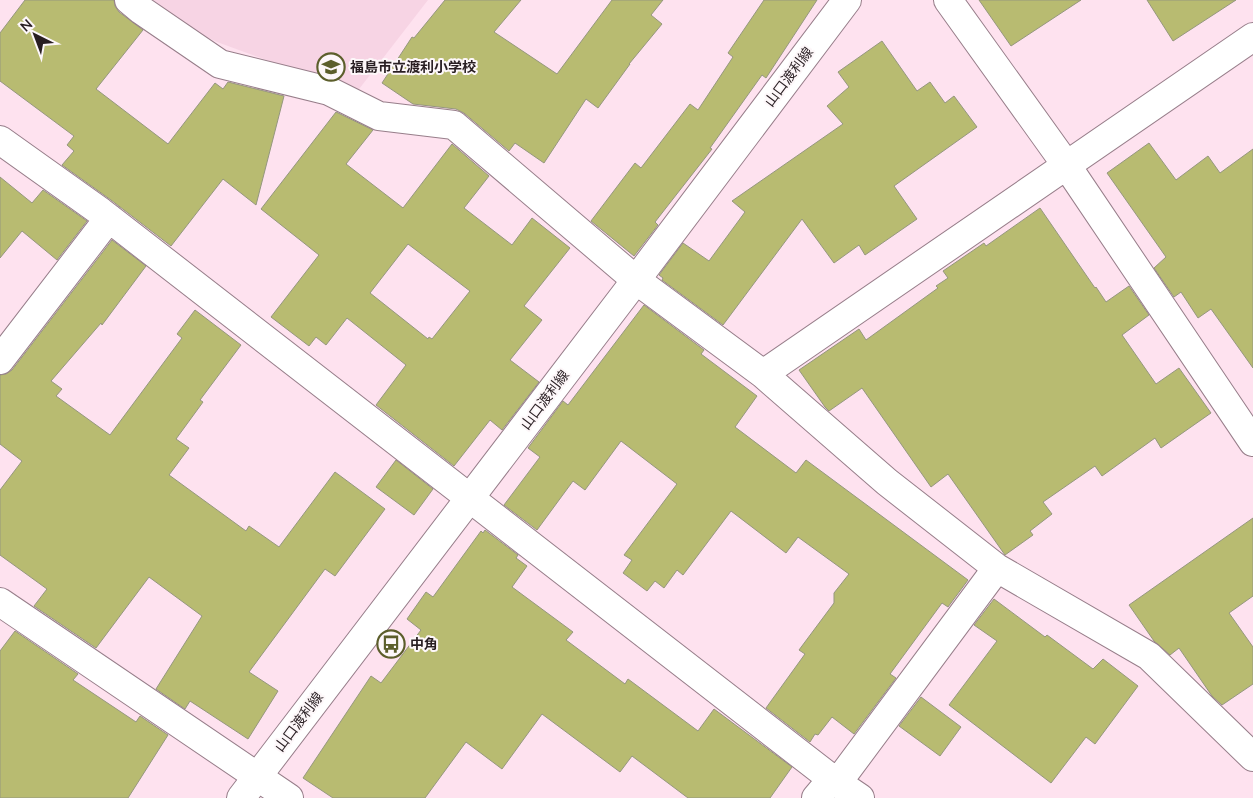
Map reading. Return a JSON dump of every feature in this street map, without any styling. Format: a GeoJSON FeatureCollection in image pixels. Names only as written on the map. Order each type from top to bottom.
{"type":"FeatureCollection","features":[{"type":"Feature","properties":{"kind":"street"},"geometry":{"type":"LineString","coordinates":[[129,0],[220,64],[329,91],[379,116],[454,125],[636,280],[763,374],[887,482],[997,568],[1149,656],[1253,757]]}},
{"type":"Feature","properties":{"kind":"street","name":"山口渡利線"},"geometry":{"type":"LineString","coordinates":[[241,798],[847,0]]}},
{"type":"Feature","properties":{"kind":"street"},"geometry":{"type":"LineString","coordinates":[[948,0],[1067,166],[1253,442]]}},
{"type":"Feature","properties":{"kind":"street"},"geometry":{"type":"LineString","coordinates":[[763,374],[1253,37]]}},
{"type":"Feature","properties":{"kind":"street"},"geometry":{"type":"LineString","coordinates":[[0,140],[109,218],[470,498],[829,786],[860,798]]}},
{"type":"Feature","properties":{"kind":"street"},"geometry":{"type":"LineString","coordinates":[[0,360],[109,218]]}},
{"type":"Feature","properties":{"kind":"street"},"geometry":{"type":"LineString","coordinates":[[829,786],[997,568]]}},
{"type":"Feature","properties":{"kind":"street"},"geometry":{"type":"LineString","coordinates":[[0,602],[289,798]]}},
{"type":"Feature","properties":{"kind":"shaded area","name":"福島市立渡利小学校"},"geometry":{"type":"Polygon","coordinates":[[[147,0],[428,0],[356,93],[217,42],[168,18],[147,0]]]}},
{"type":"Feature","properties":{"kind":"building"},"geometry":{"type":"Polygon","coordinates":[[[25,0],[114,0],[119,12],[143,30],[96,89],[168,144],[215,83],[223,89],[228,82],[284,96],[256,205],[223,179],[171,246],[62,165],[74,151],[67,145],[74,136],[0,81],[0,33],[25,0]]]}},
{"type":"Feature","properties":{"kind":"building"},"geometry":{"type":"Polygon","coordinates":[[[445,0],[521,0],[494,32],[557,74],[612,0],[663,0],[651,15],[662,24],[629,64],[598,108],[586,99],[544,163],[515,143],[509,151],[464,113],[456,109],[413,104],[382,83],[412,37],[414,38],[445,0]]]}},
{"type":"Feature","properties":{"kind":"building"},"geometry":{"type":"Polygon","coordinates":[[[764,0],[817,0],[766,78],[762,75],[710,148],[712,149],[655,222],[658,225],[634,256],[591,221],[635,163],[641,168],[690,104],[698,110],[733,57],[728,53],[764,0]]]}},
{"type":"Feature","properties":{"kind":"building"},"geometry":{"type":"Polygon","coordinates":[[[979,0],[1081,0],[1011,46],[979,0]]]}},
{"type":"Feature","properties":{"kind":"building"},"geometry":{"type":"Polygon","coordinates":[[[1147,0],[1236,0],[1173,41],[1147,0]]]}},
{"type":"Feature","properties":{"kind":"building"},"geometry":{"type":"Polygon","coordinates":[[[882,41],[917,91],[930,82],[945,103],[954,96],[977,127],[894,186],[917,219],[865,255],[859,245],[834,263],[802,219],[723,325],[662,280],[663,278],[659,275],[683,243],[709,261],[745,212],[732,201],[843,124],[827,106],[849,87],[838,72],[882,41]]]}},
{"type":"Feature","properties":{"kind":"building"},"geometry":{"type":"Polygon","coordinates":[[[336,112],[373,130],[346,164],[403,208],[452,144],[489,176],[464,208],[512,245],[532,218],[570,248],[524,306],[542,320],[510,360],[539,382],[502,430],[490,420],[454,466],[376,405],[406,365],[347,318],[326,345],[316,337],[309,346],[271,317],[319,255],[261,209],[336,112]],[[408,244],[370,293],[428,339],[429,337],[432,339],[470,291],[408,244]]]}},
{"type":"Feature","properties":{"kind":"building"},"geometry":{"type":"Polygon","coordinates":[[[1149,143],[1176,180],[1208,156],[1220,173],[1253,149],[1253,368],[1211,309],[1198,318],[1181,292],[1174,297],[1154,268],[1166,257],[1107,173],[1149,143]]]}},
{"type":"Feature","properties":{"kind":"building"},"geometry":{"type":"Polygon","coordinates":[[[0,177],[32,203],[43,190],[87,221],[57,260],[22,231],[0,258],[0,177]]]}},
{"type":"Feature","properties":{"kind":"building"},"geometry":{"type":"Polygon","coordinates":[[[1040,208],[1106,302],[1129,286],[1149,315],[1122,335],[1156,384],[1179,368],[1211,413],[1161,448],[1155,438],[1102,476],[1095,466],[1043,502],[1052,514],[1030,531],[1033,535],[1005,555],[948,474],[931,487],[862,388],[829,411],[799,370],[859,329],[866,340],[938,288],[936,286],[948,278],[943,271],[984,243],[986,246],[1040,208]]]}},
{"type":"Feature","properties":{"kind":"building"},"geometry":{"type":"Polygon","coordinates":[[[112,240],[146,266],[102,325],[101,323],[51,381],[62,389],[56,396],[110,435],[182,338],[177,334],[195,310],[241,345],[200,400],[203,402],[176,439],[189,448],[169,475],[246,531],[249,526],[279,547],[335,472],[385,509],[335,576],[325,569],[249,672],[278,691],[248,739],[190,701],[185,709],[156,689],[202,616],[149,577],[96,648],[34,606],[47,589],[0,555],[0,490],[22,461],[0,444],[0,375],[12,370],[112,240]]]}},
{"type":"Feature","properties":{"kind":"building"},"geometry":{"type":"Polygon","coordinates":[[[644,305],[704,350],[701,354],[757,396],[735,427],[796,473],[806,460],[968,580],[948,607],[942,603],[890,674],[896,678],[854,734],[832,717],[818,735],[815,734],[810,742],[766,708],[805,654],[799,650],[834,603],[834,593],[849,574],[798,537],[786,553],[731,511],[683,575],[677,570],[664,588],[655,581],[647,591],[623,573],[632,560],[624,555],[677,484],[621,441],[585,490],[573,481],[537,530],[504,505],[540,457],[528,448],[563,401],[568,405],[644,305]]]}},
{"type":"Feature","properties":{"kind":"building"},"geometry":{"type":"Polygon","coordinates":[[[396,460],[433,489],[414,515],[376,487],[396,460]]]}},
{"type":"Feature","properties":{"kind":"building"},"geometry":{"type":"Polygon","coordinates":[[[1253,518],[1253,596],[1229,613],[1253,647],[1253,684],[1222,705],[1212,696],[1179,648],[1170,655],[1154,641],[1129,605],[1253,518]]]}},
{"type":"Feature","properties":{"kind":"building"},"geometry":{"type":"Polygon","coordinates":[[[485,530],[518,555],[516,558],[527,566],[512,587],[573,632],[566,640],[625,684],[628,679],[698,731],[714,709],[792,767],[770,798],[688,798],[632,756],[620,772],[542,714],[502,769],[466,742],[425,798],[333,798],[303,778],[371,676],[381,683],[421,630],[407,619],[426,592],[433,597],[481,531],[483,533],[485,530]]]}},
{"type":"Feature","properties":{"kind":"building"},"geometry":{"type":"Polygon","coordinates":[[[994,599],[1045,637],[1047,635],[1093,669],[1103,659],[1138,686],[1095,744],[1086,737],[1051,783],[949,705],[997,641],[974,625],[994,599]]]}},
{"type":"Feature","properties":{"kind":"building"},"geometry":{"type":"Polygon","coordinates":[[[15,631],[78,674],[73,680],[136,722],[140,716],[168,735],[128,798],[0,798],[0,651],[15,631]]]}},
{"type":"Feature","properties":{"kind":"building"},"geometry":{"type":"Polygon","coordinates":[[[921,697],[961,727],[940,756],[899,726],[921,697]]]}},
{"type":"Feature","properties":{"kind":"place","name":"福島市立渡利小学校"},"geometry":{"type":"Point","coordinates":[331,67]}},
{"type":"Feature","properties":{"kind":"place","name":"中角"},"geometry":{"type":"Point","coordinates":[391,644]}}]}
